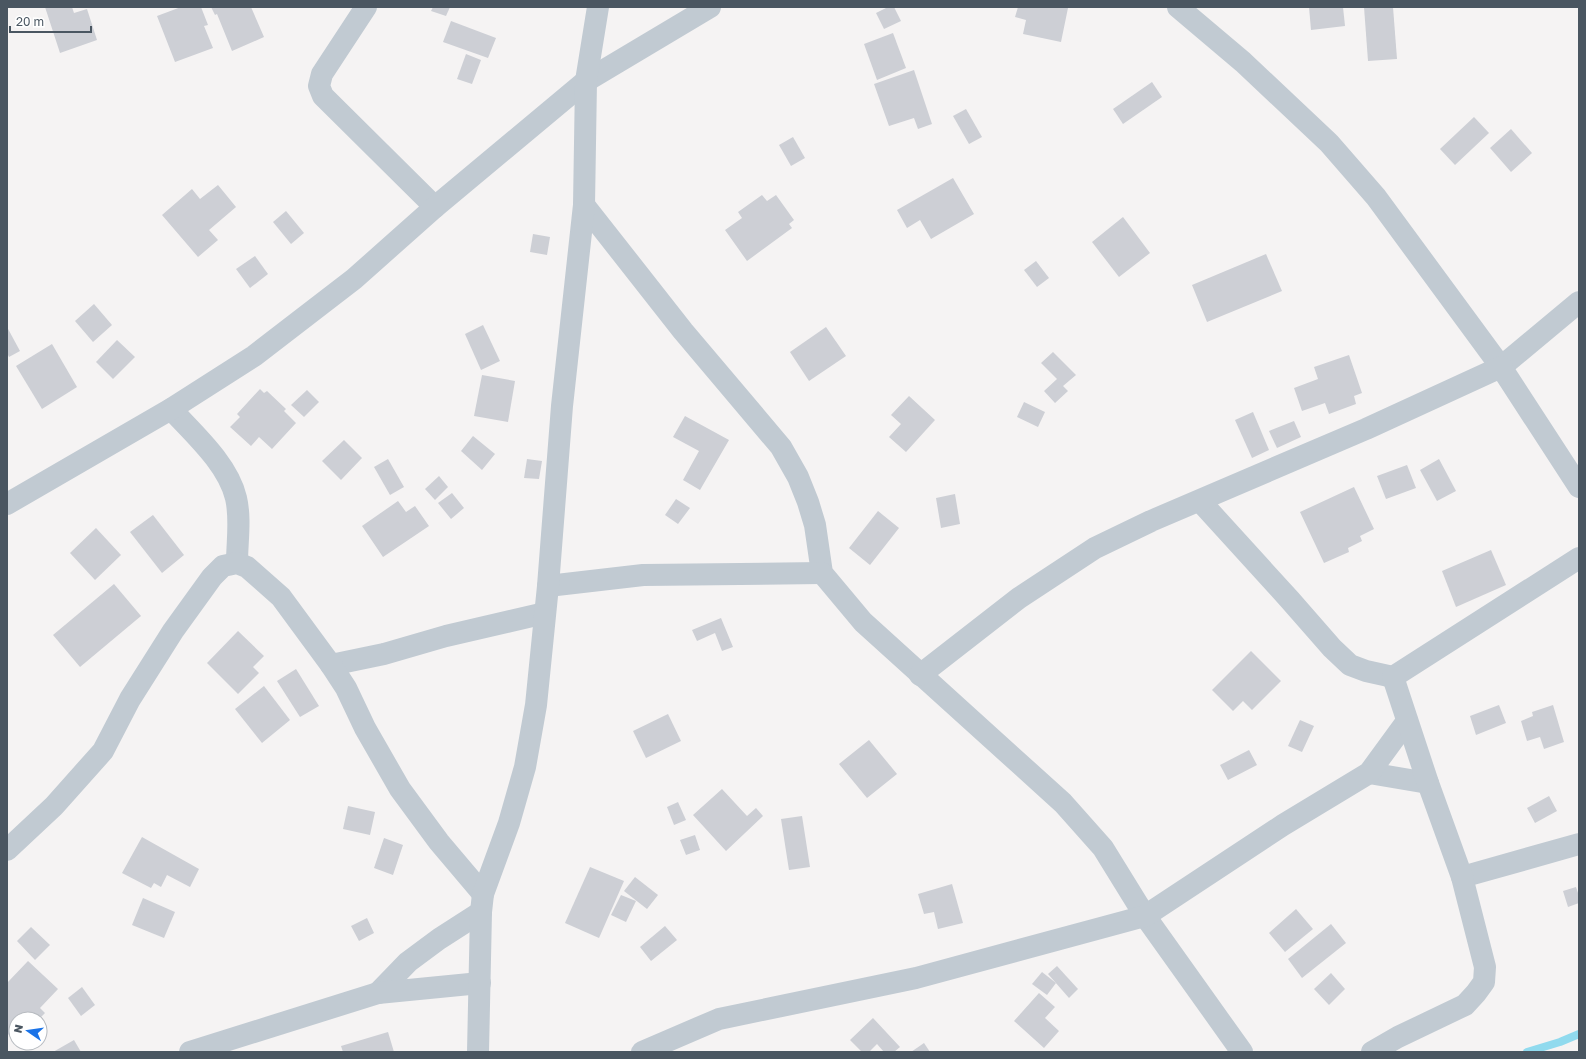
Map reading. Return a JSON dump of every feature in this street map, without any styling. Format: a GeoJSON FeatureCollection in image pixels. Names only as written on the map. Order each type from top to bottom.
{"type":"FeatureCollection","features":[{"type":"Feature","properties":{"kind":"street"},"geometry":{"type":"LineString","coordinates":[[366,7],[322,74],[319,86],[323,96],[435,207]]}},
{"type":"Feature","properties":{"kind":"street"},"geometry":{"type":"LineString","coordinates":[[478,1052],[482,903],[509,823],[525,767],[536,705],[548,586],[562,406],[584,205],[586,82],[598,7]]}},
{"type":"Feature","properties":{"kind":"street"},"geometry":{"type":"LineString","coordinates":[[7,504],[171,409],[254,356],[354,279],[435,207],[586,82],[710,7]]}},
{"type":"Feature","properties":{"kind":"street"},"geometry":{"type":"LineString","coordinates":[[1178,7],[1243,62],[1329,143],[1376,197],[1501,367],[1579,487]]}},
{"type":"Feature","properties":{"kind":"street"},"geometry":{"type":"LineString","coordinates":[[584,205],[683,331],[781,447],[798,477],[808,502],[815,525],[822,572],[863,622],[1063,803],[1103,848],[1145,916],[1242,1052]]}},
{"type":"Feature","properties":{"kind":"street"},"geometry":{"type":"LineString","coordinates":[[920,675],[1019,598],[1095,548],[1151,521],[1366,429],[1501,367],[1579,302]]}},
{"type":"Feature","properties":{"kind":"street"},"geometry":{"type":"LineString","coordinates":[[171,409],[219,463],[230,482],[236,499],[238,519],[237,563]]}},
{"type":"Feature","properties":{"kind":"street"},"geometry":{"type":"LineString","coordinates":[[1200,501],[1332,648],[1350,665],[1366,671],[1393,677],[1579,558]]}},
{"type":"Feature","properties":{"kind":"street"},"geometry":{"type":"LineString","coordinates":[[7,850],[54,806],[103,751],[130,699],[173,631],[212,577],[223,566],[237,563],[247,567],[281,598],[331,665],[346,688],[365,728],[400,789],[482,903]]}},
{"type":"Feature","properties":{"kind":"street"},"geometry":{"type":"LineString","coordinates":[[548,586],[643,575],[822,572]]}},
{"type":"Feature","properties":{"kind":"street"},"geometry":{"type":"LineString","coordinates":[[331,665],[384,654],[446,636],[545,613]]}},
{"type":"Feature","properties":{"kind":"street"},"geometry":{"type":"LineString","coordinates":[[1372,1052],[1398,1037],[1465,1005],[1484,982],[1485,967],[1462,877],[1428,783],[1393,677]]}},
{"type":"Feature","properties":{"kind":"street"},"geometry":{"type":"LineString","coordinates":[[642,1052],[719,1019],[916,978],[1145,916],[1284,825],[1370,773],[1407,721]]}},
{"type":"Feature","properties":{"kind":"street"},"geometry":{"type":"LineString","coordinates":[[1370,773],[1428,783]]}},
{"type":"Feature","properties":{"kind":"street"},"geometry":{"type":"LineString","coordinates":[[1462,877],[1579,844]]}},
{"type":"Feature","properties":{"kind":"street"},"geometry":{"type":"LineString","coordinates":[[378,993],[408,962],[439,939],[482,903]]}},
{"type":"Feature","properties":{"kind":"street"},"geometry":{"type":"LineString","coordinates":[[190,1052],[378,993],[480,983]]}},
{"type":"Feature","properties":{"kind":"building"},"geometry":{"type":"Polygon","coordinates":[[[45,7],[72,7],[74,13],[87,9],[97,40],[60,53],[45,7]]]}},
{"type":"Feature","properties":{"kind":"building"},"geometry":{"type":"Polygon","coordinates":[[[181,7],[201,7],[208,25],[204,26],[213,48],[175,62],[157,16],[181,7]]]}},
{"type":"Feature","properties":{"kind":"building"},"geometry":{"type":"Polygon","coordinates":[[[211,7],[251,7],[264,37],[232,51],[217,14],[215,15],[211,7]]]}},
{"type":"Feature","properties":{"kind":"building"},"geometry":{"type":"Polygon","coordinates":[[[433,7],[450,7],[446,16],[431,11],[433,7]]]}},
{"type":"Feature","properties":{"kind":"building"},"geometry":{"type":"Polygon","coordinates":[[[888,7],[894,7],[901,21],[884,29],[876,13],[888,7]]]}},
{"type":"Feature","properties":{"kind":"building"},"geometry":{"type":"Polygon","coordinates":[[[1018,7],[1068,8],[1061,42],[1023,34],[1026,20],[1015,17],[1018,7]]]}},
{"type":"Feature","properties":{"kind":"building"},"geometry":{"type":"Polygon","coordinates":[[[1309,7],[1343,7],[1345,26],[1311,30],[1309,7]]]}},
{"type":"Feature","properties":{"kind":"building"},"geometry":{"type":"Polygon","coordinates":[[[1364,7],[1393,7],[1397,59],[1368,61],[1364,7]]]}},
{"type":"Feature","properties":{"kind":"building"},"geometry":{"type":"Polygon","coordinates":[[[451,21],[496,38],[488,58],[443,42],[451,21]]]}},
{"type":"Feature","properties":{"kind":"building"},"geometry":{"type":"Polygon","coordinates":[[[893,33],[906,68],[877,80],[864,44],[893,33]]]}},
{"type":"Feature","properties":{"kind":"building"},"geometry":{"type":"Polygon","coordinates":[[[466,54],[481,60],[472,84],[457,79],[466,54]]]}},
{"type":"Feature","properties":{"kind":"building"},"geometry":{"type":"Polygon","coordinates":[[[914,70],[932,124],[918,129],[914,118],[889,126],[874,84],[914,70]]]}},
{"type":"Feature","properties":{"kind":"building"},"geometry":{"type":"Polygon","coordinates":[[[1152,82],[1162,97],[1123,124],[1113,109],[1152,82]]]}},
{"type":"Feature","properties":{"kind":"building"},"geometry":{"type":"Polygon","coordinates":[[[966,109],[982,137],[969,144],[953,116],[966,109]]]}},
{"type":"Feature","properties":{"kind":"building"},"geometry":{"type":"Polygon","coordinates":[[[1474,117],[1489,133],[1455,165],[1440,149],[1474,117]]]}},
{"type":"Feature","properties":{"kind":"building"},"geometry":{"type":"Polygon","coordinates":[[[1511,129],[1532,153],[1511,172],[1490,148],[1511,129]]]}},
{"type":"Feature","properties":{"kind":"building"},"geometry":{"type":"Polygon","coordinates":[[[793,137],[805,158],[791,166],[779,145],[793,137]]]}},
{"type":"Feature","properties":{"kind":"building"},"geometry":{"type":"Polygon","coordinates":[[[953,178],[974,214],[931,239],[920,220],[907,228],[897,210],[953,178]]]}},
{"type":"Feature","properties":{"kind":"building"},"geometry":{"type":"Polygon","coordinates":[[[218,185],[236,207],[209,230],[218,240],[198,257],[162,215],[192,189],[200,199],[218,185]]]}},
{"type":"Feature","properties":{"kind":"building"},"geometry":{"type":"Polygon","coordinates":[[[762,195],[767,201],[776,195],[794,220],[789,224],[792,228],[747,261],[725,230],[742,218],[738,212],[762,195]]]}},
{"type":"Feature","properties":{"kind":"building"},"geometry":{"type":"Polygon","coordinates":[[[286,211],[304,233],[291,244],[273,222],[286,211]]]}},
{"type":"Feature","properties":{"kind":"building"},"geometry":{"type":"Polygon","coordinates":[[[1123,217],[1150,253],[1119,277],[1092,242],[1123,217]]]}},
{"type":"Feature","properties":{"kind":"building"},"geometry":{"type":"Polygon","coordinates":[[[533,234],[550,237],[547,255],[530,252],[533,234]]]}},
{"type":"Feature","properties":{"kind":"building"},"geometry":{"type":"Polygon","coordinates":[[[1266,254],[1282,291],[1207,322],[1192,285],[1266,254]]]}},
{"type":"Feature","properties":{"kind":"building"},"geometry":{"type":"Polygon","coordinates":[[[255,256],[268,274],[250,288],[236,269],[255,256]]]}},
{"type":"Feature","properties":{"kind":"building"},"geometry":{"type":"Polygon","coordinates":[[[1036,261],[1049,278],[1037,287],[1024,270],[1036,261]]]}},
{"type":"Feature","properties":{"kind":"building"},"geometry":{"type":"Polygon","coordinates":[[[94,304],[112,325],[93,342],[75,321],[94,304]]]}},
{"type":"Feature","properties":{"kind":"building"},"geometry":{"type":"Polygon","coordinates":[[[483,325],[500,361],[481,370],[465,334],[483,325]]]}},
{"type":"Feature","properties":{"kind":"building"},"geometry":{"type":"Polygon","coordinates":[[[7,327],[20,351],[9,357],[7,353],[7,327]]]}},
{"type":"Feature","properties":{"kind":"building"},"geometry":{"type":"Polygon","coordinates":[[[826,327],[846,356],[809,381],[790,352],[826,327]]]}},
{"type":"Feature","properties":{"kind":"building"},"geometry":{"type":"Polygon","coordinates":[[[117,340],[135,357],[113,379],[96,362],[117,340]]]}},
{"type":"Feature","properties":{"kind":"building"},"geometry":{"type":"Polygon","coordinates":[[[52,344],[77,387],[42,409],[16,366],[52,344]]]}},
{"type":"Feature","properties":{"kind":"building"},"geometry":{"type":"Polygon","coordinates":[[[1053,352],[1076,375],[1063,386],[1068,391],[1055,403],[1044,391],[1057,379],[1041,363],[1053,352]]]}},
{"type":"Feature","properties":{"kind":"building"},"geometry":{"type":"Polygon","coordinates":[[[1349,355],[1362,393],[1354,396],[1356,404],[1329,414],[1325,403],[1302,411],[1294,388],[1318,379],[1314,367],[1349,355]]]}},
{"type":"Feature","properties":{"kind":"building"},"geometry":{"type":"Polygon","coordinates":[[[482,375],[515,381],[508,422],[474,416],[482,375]]]}},
{"type":"Feature","properties":{"kind":"building"},"geometry":{"type":"Polygon","coordinates":[[[260,389],[264,393],[267,391],[286,409],[284,411],[296,423],[272,449],[259,437],[251,446],[230,427],[240,417],[237,414],[260,389]]]}},
{"type":"Feature","properties":{"kind":"building"},"geometry":{"type":"Polygon","coordinates":[[[307,390],[319,402],[304,417],[291,405],[307,390]]]}},
{"type":"Feature","properties":{"kind":"building"},"geometry":{"type":"Polygon","coordinates":[[[909,396],[935,420],[906,452],[889,437],[901,424],[891,415],[909,396]]]}},
{"type":"Feature","properties":{"kind":"building"},"geometry":{"type":"Polygon","coordinates":[[[1024,402],[1045,412],[1038,427],[1017,417],[1024,402]]]}},
{"type":"Feature","properties":{"kind":"building"},"geometry":{"type":"Polygon","coordinates":[[[1253,412],[1269,450],[1252,458],[1235,420],[1253,412]]]}},
{"type":"Feature","properties":{"kind":"building"},"geometry":{"type":"Polygon","coordinates":[[[685,416],[729,440],[700,490],[683,480],[699,451],[673,437],[685,416]]]}},
{"type":"Feature","properties":{"kind":"building"},"geometry":{"type":"Polygon","coordinates":[[[1294,421],[1301,437],[1277,448],[1269,431],[1294,421]]]}},
{"type":"Feature","properties":{"kind":"building"},"geometry":{"type":"Polygon","coordinates":[[[473,436],[495,454],[482,470],[461,451],[473,436]]]}},
{"type":"Feature","properties":{"kind":"building"},"geometry":{"type":"Polygon","coordinates":[[[344,440],[362,458],[341,480],[322,461],[344,440]]]}},
{"type":"Feature","properties":{"kind":"building"},"geometry":{"type":"Polygon","coordinates":[[[388,459],[404,487],[390,495],[374,467],[388,459]]]}},
{"type":"Feature","properties":{"kind":"building"},"geometry":{"type":"Polygon","coordinates":[[[527,459],[542,461],[539,479],[524,478],[527,459]]]}},
{"type":"Feature","properties":{"kind":"building"},"geometry":{"type":"Polygon","coordinates":[[[1439,459],[1456,491],[1437,501],[1420,470],[1439,459]]]}},
{"type":"Feature","properties":{"kind":"building"},"geometry":{"type":"Polygon","coordinates":[[[1407,465],[1416,488],[1386,499],[1377,476],[1407,465]]]}},
{"type":"Feature","properties":{"kind":"building"},"geometry":{"type":"Polygon","coordinates":[[[439,476],[448,487],[435,500],[425,489],[439,476]]]}},
{"type":"Feature","properties":{"kind":"building"},"geometry":{"type":"Polygon","coordinates":[[[1354,487],[1374,529],[1360,536],[1362,541],[1348,548],[1349,552],[1324,563],[1300,512],[1354,487]]]}},
{"type":"Feature","properties":{"kind":"building"},"geometry":{"type":"Polygon","coordinates":[[[452,493],[464,508],[451,519],[438,503],[452,493]]]}},
{"type":"Feature","properties":{"kind":"building"},"geometry":{"type":"Polygon","coordinates":[[[955,494],[960,524],[941,528],[936,498],[955,494]]]}},
{"type":"Feature","properties":{"kind":"building"},"geometry":{"type":"Polygon","coordinates":[[[676,499],[690,508],[678,524],[665,515],[676,499]]]}},
{"type":"Feature","properties":{"kind":"building"},"geometry":{"type":"Polygon","coordinates":[[[398,501],[406,512],[415,506],[429,526],[383,557],[362,526],[398,501]]]}},
{"type":"Feature","properties":{"kind":"building"},"geometry":{"type":"Polygon","coordinates":[[[878,511],[899,528],[870,565],[849,548],[878,511]]]}},
{"type":"Feature","properties":{"kind":"building"},"geometry":{"type":"Polygon","coordinates":[[[153,515],[184,555],[162,573],[130,532],[153,515]]]}},
{"type":"Feature","properties":{"kind":"building"},"geometry":{"type":"Polygon","coordinates":[[[96,528],[121,555],[95,580],[70,553],[96,528]]]}},
{"type":"Feature","properties":{"kind":"building"},"geometry":{"type":"Polygon","coordinates":[[[1491,550],[1506,585],[1456,607],[1442,571],[1491,550]]]}},
{"type":"Feature","properties":{"kind":"building"},"geometry":{"type":"Polygon","coordinates":[[[114,584],[141,616],[80,667],[53,635],[114,584]]]}},
{"type":"Feature","properties":{"kind":"building"},"geometry":{"type":"Polygon","coordinates":[[[721,618],[733,647],[722,651],[715,633],[697,641],[692,630],[721,618]]]}},
{"type":"Feature","properties":{"kind":"building"},"geometry":{"type":"Polygon","coordinates":[[[238,631],[264,656],[253,667],[259,673],[238,694],[207,663],[238,631]]]}},
{"type":"Feature","properties":{"kind":"building"},"geometry":{"type":"Polygon","coordinates":[[[1251,651],[1281,681],[1252,710],[1243,701],[1233,711],[1212,690],[1251,651]]]}},
{"type":"Feature","properties":{"kind":"building"},"geometry":{"type":"Polygon","coordinates":[[[296,669],[319,706],[300,717],[277,681],[296,669]]]}},
{"type":"Feature","properties":{"kind":"building"},"geometry":{"type":"Polygon","coordinates":[[[264,686],[290,720],[262,743],[235,709],[264,686]]]}},
{"type":"Feature","properties":{"kind":"building"},"geometry":{"type":"Polygon","coordinates":[[[1499,705],[1506,723],[1476,735],[1470,716],[1499,705]]]}},
{"type":"Feature","properties":{"kind":"building"},"geometry":{"type":"Polygon","coordinates":[[[1553,705],[1564,742],[1544,749],[1540,737],[1527,741],[1521,721],[1533,716],[1532,712],[1553,705]]]}},
{"type":"Feature","properties":{"kind":"building"},"geometry":{"type":"Polygon","coordinates":[[[668,714],[681,741],[646,758],[633,731],[668,714]]]}},
{"type":"Feature","properties":{"kind":"building"},"geometry":{"type":"Polygon","coordinates":[[[1300,720],[1314,726],[1302,752],[1288,746],[1300,720]]]}},
{"type":"Feature","properties":{"kind":"building"},"geometry":{"type":"Polygon","coordinates":[[[869,740],[897,774],[867,798],[839,764],[869,740]]]}},
{"type":"Feature","properties":{"kind":"building"},"geometry":{"type":"Polygon","coordinates":[[[1249,750],[1257,765],[1228,780],[1220,765],[1249,750]]]}},
{"type":"Feature","properties":{"kind":"building"},"geometry":{"type":"Polygon","coordinates":[[[722,789],[747,816],[756,808],[763,816],[726,851],[693,815],[722,789]]]}},
{"type":"Feature","properties":{"kind":"building"},"geometry":{"type":"Polygon","coordinates":[[[1549,796],[1557,811],[1535,823],[1527,808],[1549,796]]]}},
{"type":"Feature","properties":{"kind":"building"},"geometry":{"type":"Polygon","coordinates":[[[678,802],[686,820],[674,825],[667,807],[678,802]]]}},
{"type":"Feature","properties":{"kind":"building"},"geometry":{"type":"Polygon","coordinates":[[[348,806],[375,812],[370,835],[343,829],[348,806]]]}},
{"type":"Feature","properties":{"kind":"building"},"geometry":{"type":"Polygon","coordinates":[[[802,816],[810,867],[789,870],[781,819],[802,816]]]}},
{"type":"Feature","properties":{"kind":"building"},"geometry":{"type":"Polygon","coordinates":[[[695,835],[700,850],[686,855],[680,840],[695,835]]]}},
{"type":"Feature","properties":{"kind":"building"},"geometry":{"type":"Polygon","coordinates":[[[142,837],[199,869],[190,887],[167,875],[161,887],[154,883],[151,888],[122,873],[142,837]]]}},
{"type":"Feature","properties":{"kind":"building"},"geometry":{"type":"Polygon","coordinates":[[[384,838],[403,845],[393,875],[374,868],[384,838]]]}},
{"type":"Feature","properties":{"kind":"building"},"geometry":{"type":"Polygon","coordinates":[[[590,867],[624,881],[599,938],[565,923],[590,867]]]}},
{"type":"Feature","properties":{"kind":"building"},"geometry":{"type":"Polygon","coordinates":[[[635,877],[658,895],[647,909],[624,891],[635,877]]]}},
{"type":"Feature","properties":{"kind":"building"},"geometry":{"type":"Polygon","coordinates":[[[952,884],[963,923],[938,929],[934,912],[924,914],[918,894],[952,884]]]}},
{"type":"Feature","properties":{"kind":"building"},"geometry":{"type":"Polygon","coordinates":[[[1576,887],[1579,896],[1579,903],[1568,907],[1563,891],[1576,887]]]}},
{"type":"Feature","properties":{"kind":"building"},"geometry":{"type":"Polygon","coordinates":[[[621,895],[636,901],[626,922],[611,915],[621,895]]]}},
{"type":"Feature","properties":{"kind":"building"},"geometry":{"type":"Polygon","coordinates":[[[143,898],[175,912],[164,938],[132,925],[143,898]]]}},
{"type":"Feature","properties":{"kind":"building"},"geometry":{"type":"Polygon","coordinates":[[[1296,909],[1313,929],[1285,952],[1269,933],[1296,909]]]}},
{"type":"Feature","properties":{"kind":"building"},"geometry":{"type":"Polygon","coordinates":[[[367,918],[374,933],[359,941],[351,926],[367,918]]]}},
{"type":"Feature","properties":{"kind":"building"},"geometry":{"type":"Polygon","coordinates":[[[1331,924],[1346,943],[1302,978],[1288,959],[1331,924]]]}},
{"type":"Feature","properties":{"kind":"building"},"geometry":{"type":"Polygon","coordinates":[[[665,926],[677,940],[651,961],[640,947],[665,926]]]}},
{"type":"Feature","properties":{"kind":"building"},"geometry":{"type":"Polygon","coordinates":[[[31,927],[50,945],[35,960],[17,941],[31,927]]]}},
{"type":"Feature","properties":{"kind":"building"},"geometry":{"type":"Polygon","coordinates":[[[28,961],[58,989],[40,1008],[43,1011],[8,1011],[8,1034],[7,983],[28,961]]]}},
{"type":"Feature","properties":{"kind":"building"},"geometry":{"type":"Polygon","coordinates":[[[1057,966],[1078,989],[1069,998],[1048,974],[1057,966]]]}},
{"type":"Feature","properties":{"kind":"building"},"geometry":{"type":"Polygon","coordinates":[[[1042,972],[1056,983],[1047,995],[1032,984],[1042,972]]]}},
{"type":"Feature","properties":{"kind":"building"},"geometry":{"type":"Polygon","coordinates":[[[1331,973],[1345,989],[1329,1005],[1314,989],[1331,973]]]}},
{"type":"Feature","properties":{"kind":"building"},"geometry":{"type":"Polygon","coordinates":[[[82,987],[95,1005],[81,1016],[68,998],[82,987]]]}},
{"type":"Feature","properties":{"kind":"building"},"geometry":{"type":"Polygon","coordinates":[[[1039,993],[1055,1007],[1045,1018],[1059,1031],[1044,1048],[1014,1021],[1039,993]]]}},
{"type":"Feature","properties":{"kind":"building"},"geometry":{"type":"Polygon","coordinates":[[[873,1018],[900,1047],[894,1052],[884,1052],[877,1044],[869,1052],[862,1052],[850,1040],[873,1018]]]}},
{"type":"Feature","properties":{"kind":"building"},"geometry":{"type":"Polygon","coordinates":[[[388,1032],[394,1052],[343,1052],[341,1046],[388,1032]]]}},
{"type":"Feature","properties":{"kind":"building"},"geometry":{"type":"Polygon","coordinates":[[[74,1040],[81,1052],[53,1052],[74,1040]]]}},
{"type":"Feature","properties":{"kind":"building"},"geometry":{"type":"Polygon","coordinates":[[[924,1043],[930,1052],[911,1052],[924,1043]]]}},
{"type":"Feature","properties":{"kind":"waterway"},"geometry":{"type":"LineString","coordinates":[[1527,1052],[1560,1042],[1579,1034]]}}]}
